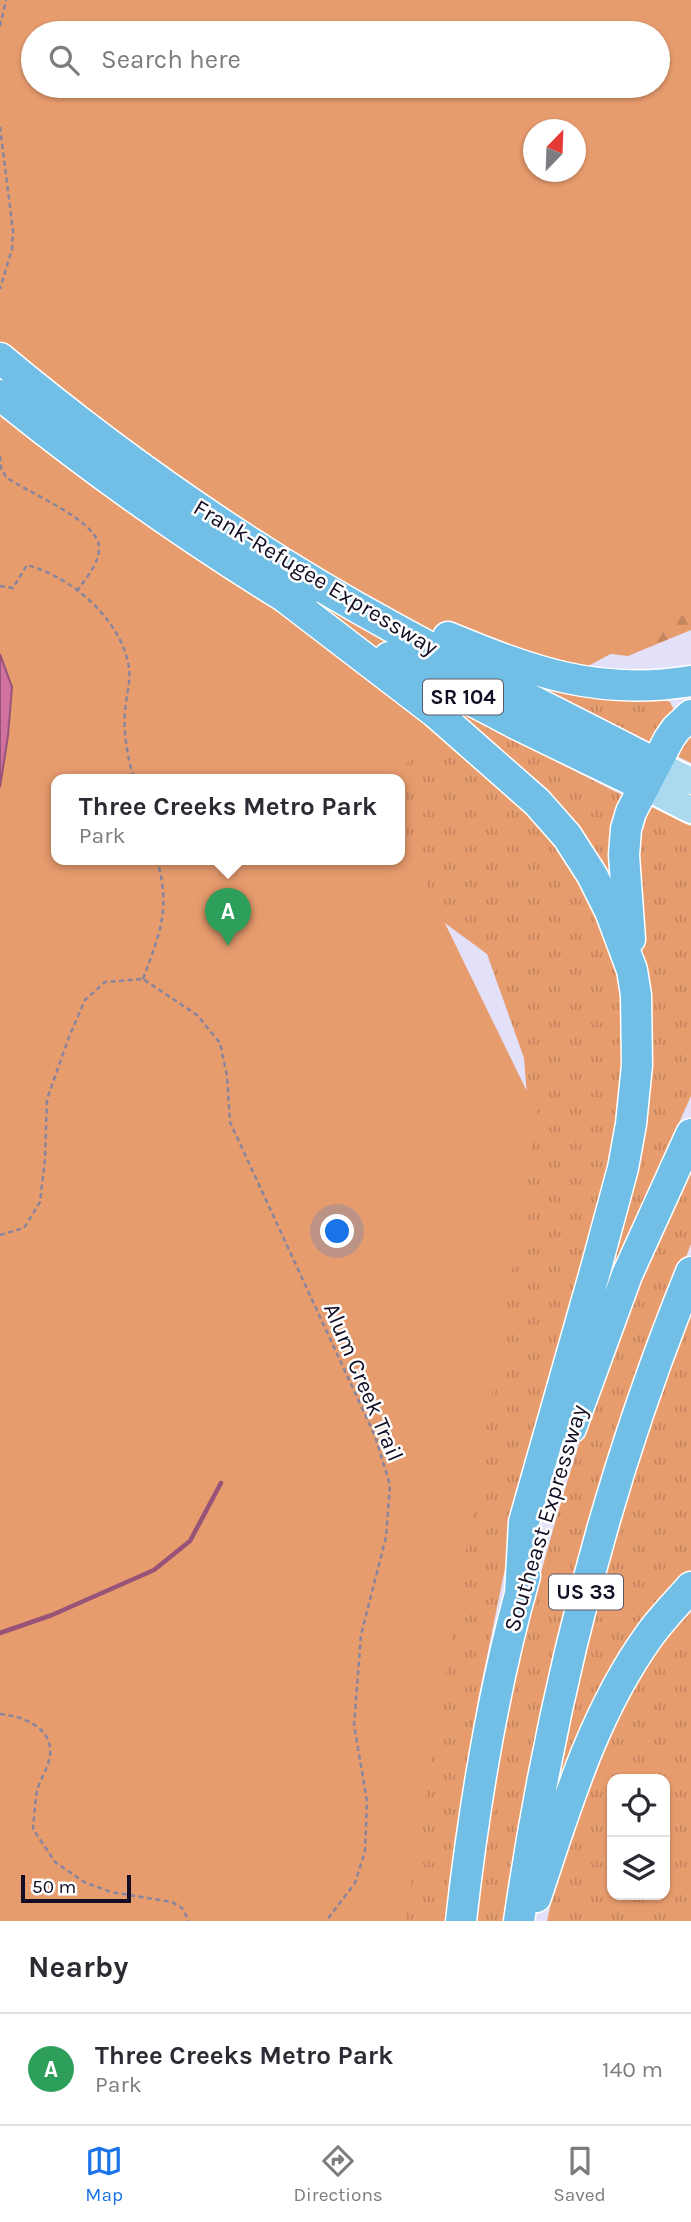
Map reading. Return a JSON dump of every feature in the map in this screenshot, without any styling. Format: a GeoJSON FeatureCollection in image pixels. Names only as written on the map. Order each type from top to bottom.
{"type":"FeatureCollection","features":[{"type":"Feature","properties":{"kind":"highway","name":"Frank-Refugee Expressway"},"geometry":{"type":"LineString","coordinates":[[6,363],[78,421],[194,505],[328,590],[650,775]]}},
{"type":"Feature","properties":{"kind":"highway","name":"Frank-Refugee Expressway"},"geometry":{"type":"LineString","coordinates":[[1,396],[69,450],[180,530],[286,598],[428,679],[650,775]]}},
{"type":"Feature","properties":{"kind":"highway"},"geometry":{"type":"LineString","coordinates":[[328,590],[545,674],[606,686],[660,686],[691,681]]}},
{"type":"Feature","properties":{"kind":"highway"},"geometry":{"type":"LineString","coordinates":[[286,598],[436,713],[537,802],[567,836],[592,875],[610,911],[632,970]]}},
{"type":"Feature","properties":{"kind":"highway"},"geometry":{"type":"LineString","coordinates":[[520,1595],[524,1522],[623,1168],[631,1124],[637,1065],[636,995],[624,841],[628,820],[676,729],[691,715]]}},
{"type":"Feature","properties":{"kind":"highway","name":"Southeast Expressway"},"geometry":{"type":"LineString","coordinates":[[461,1921],[466,1872],[487,1748],[520,1595],[549,1493],[627,1275],[691,1134]]}},
{"type":"Feature","properties":{"kind":"highway","name":"US 33"},"geometry":{"type":"LineString","coordinates":[[519,1921],[529,1852],[566,1669],[604,1522],[649,1383],[691,1272]]}},
{"type":"Feature","properties":{"kind":"highway"},"geometry":{"type":"LineString","coordinates":[[529,1921],[585,1754],[608,1704],[649,1635],[691,1587]]}},
{"type":"Feature","properties":{"kind":"main road","name":"Frank-Refugee Expressway"},"geometry":{"type":"LineString","coordinates":[[650,775],[691,781]]}},
{"type":"Feature","properties":{"kind":"main road","name":"Frank-Refugee Expressway"},"geometry":{"type":"LineString","coordinates":[[650,775],[691,810]]}},
{"type":"Feature","properties":{"kind":"path"},"geometry":{"type":"LineString","coordinates":[[0,26],[6,0]]}},
{"type":"Feature","properties":{"kind":"path"},"geometry":{"type":"LineString","coordinates":[[0,127],[13,231],[10,257],[0,289]]}},
{"type":"Feature","properties":{"kind":"path"},"geometry":{"type":"LineString","coordinates":[[0,456],[1,468],[6,477],[78,519],[92,530],[99,540],[97,560],[77,591]]}},
{"type":"Feature","properties":{"kind":"path"},"geometry":{"type":"LineString","coordinates":[[0,586],[13,588],[27,565],[45,570],[77,591],[112,626],[130,669],[124,727],[133,774]]}},
{"type":"Feature","properties":{"kind":"path"},"geometry":{"type":"LineString","coordinates":[[0,1235],[24,1228],[40,1202],[47,1099],[85,1000],[105,982],[143,979],[161,930],[164,886],[158,865]]}},
{"type":"Feature","properties":{"kind":"path","name":"Alum Creek Trail"},"geometry":{"type":"LineString","coordinates":[[143,979],[197,1015],[220,1043],[227,1076],[230,1122],[375,1436],[390,1485],[386,1537],[360,1635],[354,1725],[367,1801],[365,1851],[355,1883],[326,1921]]}},
{"type":"Feature","properties":{"kind":"path"},"geometry":{"type":"LineString","coordinates":[[0,1714],[20,1717],[35,1724],[45,1734],[50,1746],[48,1763],[37,1790],[33,1829],[55,1862],[84,1882],[111,1892],[172,1902],[182,1908],[189,1921]]}},
{"type":"Feature","properties":{"kind":"green space"},"geometry":{"type":"Polygon","coordinates":[[[0,0],[691,0],[691,611],[386,774],[51,774],[51,865],[405,865],[405,841],[538,1114],[405,1921],[0,1921],[0,0]]]}},
{"type":"Feature","properties":{"kind":"green space"},"geometry":{"type":"Polygon","coordinates":[[[0,430],[488,769],[581,870],[625,990],[624,1063],[611,1168],[510,1544],[478,1700],[449,1882],[446,1921],[367,1921],[529,1122],[524,1058],[487,954],[389,882],[398,865],[405,865],[405,774],[305,774],[0,430]]]}},
{"type":"Feature","properties":{"kind":"green space"},"geometry":{"type":"Polygon","coordinates":[[[691,565],[691,630],[628,656],[588,651],[691,565]]]}},
{"type":"Feature","properties":{"kind":"green space"},"geometry":{"type":"Polygon","coordinates":[[[536,684],[648,695],[670,702],[674,710],[654,744],[536,684]]]}},
{"type":"Feature","properties":{"kind":"green space"},"geometry":{"type":"Polygon","coordinates":[[[456,711],[622,795],[614,836],[618,891],[456,711]]]}},
{"type":"Feature","properties":{"kind":"green space"},"geometry":{"type":"Polygon","coordinates":[[[691,726],[691,763],[679,757],[675,750],[691,726]]]}},
{"type":"Feature","properties":{"kind":"green space"},"geometry":{"type":"Polygon","coordinates":[[[650,806],[691,826],[691,1096],[633,1225],[586,1348],[647,1023],[635,823],[650,806]]]}},
{"type":"Feature","properties":{"kind":"green space"},"geometry":{"type":"Polygon","coordinates":[[[691,1158],[691,1244],[622,1424],[510,1921],[475,1921],[495,1777],[509,1705],[544,1563],[586,1423],[618,1329],[691,1158]]]}},
{"type":"Feature","properties":{"kind":"green space"},"geometry":{"type":"Polygon","coordinates":[[[691,1314],[691,1574],[558,1789],[581,1668],[611,1548],[648,1430],[691,1314]]]}},
{"type":"Feature","properties":{"kind":"green space"},"geometry":{"type":"Polygon","coordinates":[[[691,1600],[691,1921],[547,1921],[560,1863],[588,1777],[638,1669],[691,1600]]]}},
{"type":"Feature","properties":{"kind":"shaded area"},"geometry":{"type":"Polygon","coordinates":[[[0,654],[12,687],[0,787],[0,654]]]}},
{"type":"Feature","properties":{"kind":"waterway"},"geometry":{"type":"LineString","coordinates":[[0,1633],[52,1615],[154,1570],[190,1541],[221,1483]]}},
{"type":"Feature","properties":{"kind":"place","name":"Three Creeks Metro Park"},"geometry":{"type":"Point","coordinates":[228,946]}}]}
